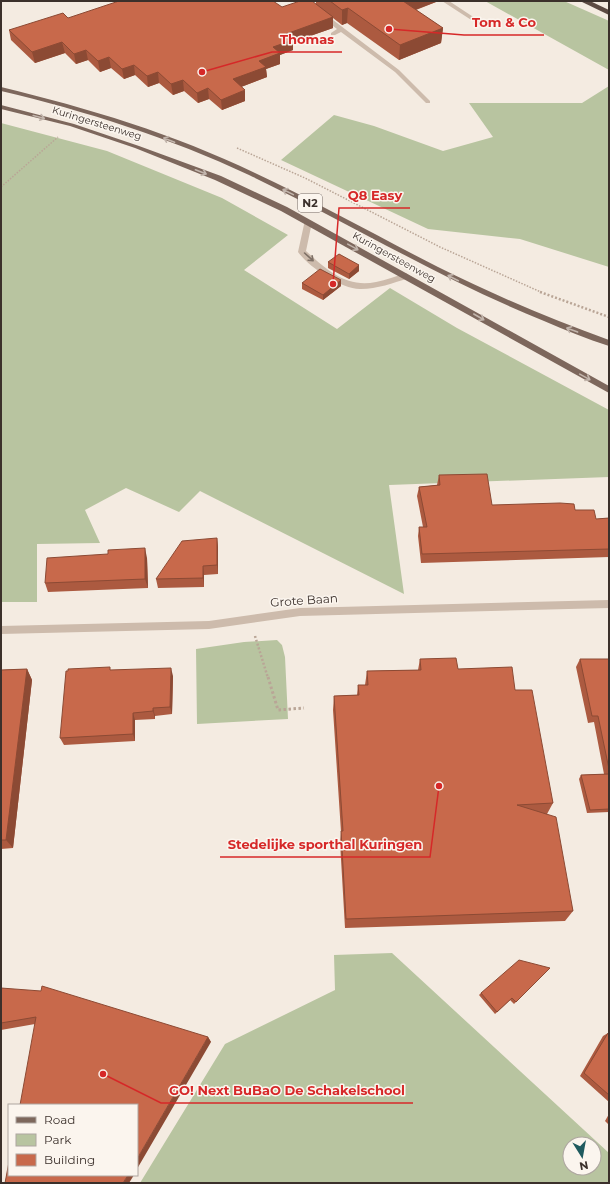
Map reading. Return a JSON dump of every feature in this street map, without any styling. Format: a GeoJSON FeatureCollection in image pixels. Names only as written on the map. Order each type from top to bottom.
{"type":"FeatureCollection","features":[{"type":"Feature","properties":{"kind":"highway"},"geometry":{"type":"LineString","coordinates":[[584,1],[609,12]]}},
{"type":"Feature","properties":{"kind":"main road","name":"Kuringersteenweg"},"geometry":{"type":"LineString","coordinates":[[1,89],[90,113],[142,130],[198,151],[316,205],[462,282],[542,318],[609,343]]}},
{"type":"Feature","properties":{"kind":"main road","name":"Kuringersteenweg"},"geometry":{"type":"LineString","coordinates":[[1,107],[72,125],[137,146],[218,178],[308,222],[609,390]]}},
{"type":"Feature","properties":{"kind":"street"},"geometry":{"type":"LineString","coordinates":[[304,1],[397,71],[428,102]]}},
{"type":"Feature","properties":{"kind":"street"},"geometry":{"type":"LineString","coordinates":[[445,1],[481,24]]}},
{"type":"Feature","properties":{"kind":"street"},"geometry":{"type":"LineString","coordinates":[[333,34],[341,29]]}},
{"type":"Feature","properties":{"kind":"street"},"geometry":{"type":"LineString","coordinates":[[308,222],[302,252],[331,277],[359,287],[378,285],[406,276]]}},
{"type":"Feature","properties":{"kind":"street","name":"Grote Baan"},"geometry":{"type":"LineString","coordinates":[[1,630],[209,625],[300,612],[609,604]]}},
{"type":"Feature","properties":{"kind":"path"},"geometry":{"type":"LineString","coordinates":[[1,187],[72,125]]}},
{"type":"Feature","properties":{"kind":"path"},"geometry":{"type":"LineString","coordinates":[[253,632],[278,710],[304,708]]}},
{"type":"Feature","properties":{"kind":"green space"},"geometry":{"type":"Polygon","coordinates":[[[485,1],[564,1],[609,21],[609,70],[485,1]]]}},
{"type":"Feature","properties":{"kind":"green space"},"geometry":{"type":"Polygon","coordinates":[[[609,86],[609,267],[520,239],[428,229],[281,160],[334,115],[374,126],[443,151],[493,137],[469,103],[582,103],[609,86]]]}},
{"type":"Feature","properties":{"kind":"green space"},"geometry":{"type":"Polygon","coordinates":[[[1,123],[107,151],[222,198],[288,235],[244,270],[337,329],[390,288],[457,328],[609,410],[609,477],[389,485],[404,594],[200,491],[179,512],[126,488],[85,510],[100,543],[37,544],[37,602],[1,602],[1,123]]]}},
{"type":"Feature","properties":{"kind":"green space"},"geometry":{"type":"Polygon","coordinates":[[[277,640],[282,645],[285,657],[288,719],[197,724],[196,649],[244,642],[277,640]]]}},
{"type":"Feature","properties":{"kind":"green space"},"geometry":{"type":"Polygon","coordinates":[[[392,953],[591,1136],[562,1136],[562,1176],[602,1176],[602,1147],[609,1153],[609,1183],[140,1183],[225,1044],[335,990],[334,955],[392,953]]]}},
{"type":"Feature","properties":{"kind":"building"},"geometry":{"type":"Polygon","coordinates":[[[119,1],[273,1],[282,7],[300,1],[312,1],[333,17],[286,34],[293,40],[273,47],[280,53],[259,61],[266,67],[233,79],[245,90],[221,100],[208,88],[197,93],[183,80],[171,84],[158,72],[147,76],[134,65],[122,69],[109,57],[98,61],[86,50],[74,54],[62,42],[32,52],[9,30],[63,13],[68,18],[119,1]]]}},
{"type":"Feature","properties":{"kind":"building"},"geometry":{"type":"Polygon","coordinates":[[[330,1],[403,1],[443,28],[400,45],[348,8],[342,10],[330,1]]]}},
{"type":"Feature","properties":{"kind":"building"},"geometry":{"type":"Polygon","coordinates":[[[339,254],[359,265],[349,274],[328,262],[339,254]]]}},
{"type":"Feature","properties":{"kind":"building"},"geometry":{"type":"Polygon","coordinates":[[[320,269],[341,280],[323,295],[302,283],[320,269]]]}},
{"type":"Feature","properties":{"kind":"building"},"geometry":{"type":"Polygon","coordinates":[[[487,474],[492,505],[574,504],[575,510],[594,510],[596,519],[609,518],[609,549],[422,554],[419,527],[427,527],[419,487],[440,485],[439,475],[487,474]]]}},
{"type":"Feature","properties":{"kind":"building"},"geometry":{"type":"Polygon","coordinates":[[[217,538],[217,565],[203,566],[203,578],[156,579],[182,541],[217,538]]]}},
{"type":"Feature","properties":{"kind":"building"},"geometry":{"type":"Polygon","coordinates":[[[145,548],[145,579],[45,583],[47,558],[108,554],[108,550],[145,548]]]}},
{"type":"Feature","properties":{"kind":"building"},"geometry":{"type":"Polygon","coordinates":[[[456,658],[458,669],[512,667],[515,690],[532,690],[553,803],[517,805],[556,817],[573,911],[346,919],[341,831],[343,831],[334,696],[359,695],[358,685],[368,685],[367,671],[421,670],[420,659],[456,658]]]}},
{"type":"Feature","properties":{"kind":"building"},"geometry":{"type":"Polygon","coordinates":[[[580,659],[609,659],[609,769],[598,716],[592,716],[580,659]]]}},
{"type":"Feature","properties":{"kind":"building"},"geometry":{"type":"Polygon","coordinates":[[[110,667],[110,670],[171,668],[170,707],[153,708],[153,711],[133,713],[133,734],[60,738],[66,671],[68,671],[68,669],[110,667]]]}},
{"type":"Feature","properties":{"kind":"building"},"geometry":{"type":"Polygon","coordinates":[[[27,669],[6,840],[1,840],[1,670],[27,669]]]}},
{"type":"Feature","properties":{"kind":"building"},"geometry":{"type":"Polygon","coordinates":[[[609,774],[609,809],[590,810],[581,775],[609,774]]]}},
{"type":"Feature","properties":{"kind":"building"},"geometry":{"type":"Polygon","coordinates":[[[519,960],[550,968],[516,1002],[512,998],[497,1012],[481,993],[519,960]]]}},
{"type":"Feature","properties":{"kind":"building"},"geometry":{"type":"Polygon","coordinates":[[[42,986],[208,1037],[138,1157],[138,1104],[20,1104],[36,1017],[1,1023],[1,988],[41,991],[42,986]]]}},
{"type":"Feature","properties":{"kind":"building"},"geometry":{"type":"Polygon","coordinates":[[[609,1033],[609,1095],[584,1073],[609,1033]]]}},
{"type":"Feature","properties":{"kind":"building"},"geometry":{"type":"Polygon","coordinates":[[[8,1167],[8,1176],[127,1176],[123,1183],[5,1183],[8,1167]]]}},
{"type":"Feature","properties":{"kind":"place","name":"Tom & Co"},"geometry":{"type":"Point","coordinates":[389,29]}},
{"type":"Feature","properties":{"kind":"place","name":"Thomas"},"geometry":{"type":"Point","coordinates":[202,72]}},
{"type":"Feature","properties":{"kind":"place","name":"Q8 Easy"},"geometry":{"type":"Point","coordinates":[333,284]}},
{"type":"Feature","properties":{"kind":"place","name":"Stedelijke sporthal Kuringen"},"geometry":{"type":"Point","coordinates":[439,786]}},
{"type":"Feature","properties":{"kind":"place","name":"GO! Next BuBaO De Schakelschool"},"geometry":{"type":"Point","coordinates":[103,1074]}}]}
